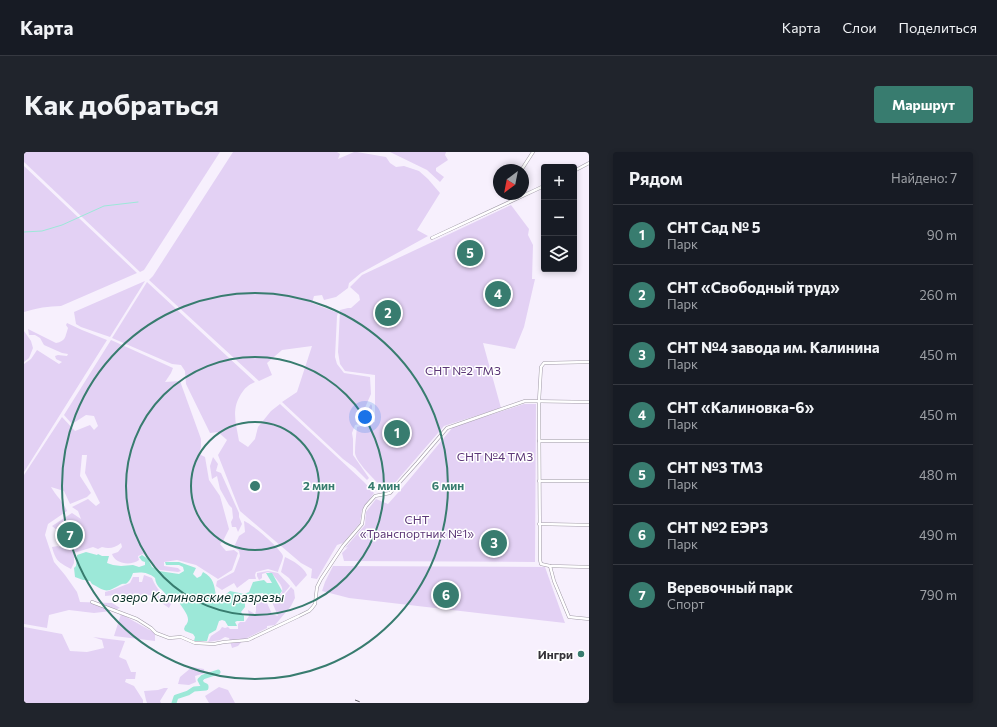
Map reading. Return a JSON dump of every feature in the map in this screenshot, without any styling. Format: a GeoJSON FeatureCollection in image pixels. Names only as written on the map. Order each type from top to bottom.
{"type":"FeatureCollection","features":[{"type":"Feature","properties":{"kind":"street"},"geometry":{"type":"LineString","coordinates":[[525,164],[533,152]]}},
{"type":"Feature","properties":{"kind":"street"},"geometry":{"type":"LineString","coordinates":[[577,169],[589,163]]}},
{"type":"Feature","properties":{"kind":"street"},"geometry":{"type":"LineString","coordinates":[[432,238],[541,187]]}},
{"type":"Feature","properties":{"kind":"street"},"geometry":{"type":"LineString","coordinates":[[589,362],[544,363],[542,365],[539,401],[539,524],[541,564],[550,566],[589,567]]}},
{"type":"Feature","properties":{"kind":"street"},"geometry":{"type":"LineString","coordinates":[[92,602],[137,619],[156,633],[169,638],[181,637],[195,643],[214,644],[248,640],[309,611],[312,608],[315,604],[317,587],[320,578],[343,546],[362,524],[366,506],[375,496],[390,493],[446,428],[525,402],[589,402]]}},
{"type":"Feature","properties":{"kind":"street"},"geometry":{"type":"LineString","coordinates":[[539,441],[589,441]]}},
{"type":"Feature","properties":{"kind":"street"},"geometry":{"type":"LineString","coordinates":[[539,480],[589,481]]}},
{"type":"Feature","properties":{"kind":"street"},"geometry":{"type":"LineString","coordinates":[[539,524],[589,524]]}},
{"type":"Feature","properties":{"kind":"street"},"geometry":{"type":"LineString","coordinates":[[550,566],[554,581],[569,617],[589,619]]}},
{"type":"Feature","properties":{"kind":"green space"},"geometry":{"type":"Polygon","coordinates":[[[24,152],[220,152],[144,270],[140,272],[24,162],[24,152]]]}},
{"type":"Feature","properties":{"kind":"green space"},"geometry":{"type":"Polygon","coordinates":[[[233,152],[337,152],[340,154],[338,159],[357,152],[386,157],[390,163],[396,167],[404,166],[419,171],[440,193],[417,230],[428,236],[361,273],[349,283],[348,288],[336,297],[324,300],[322,295],[314,296],[312,303],[338,313],[335,357],[337,364],[344,373],[370,377],[371,394],[360,419],[362,419],[371,404],[372,421],[355,425],[352,433],[353,455],[369,478],[367,480],[282,402],[297,392],[312,346],[282,350],[267,363],[272,375],[259,381],[149,280],[233,152]]]}},
{"type":"Feature","properties":{"kind":"green space"},"geometry":{"type":"Polygon","coordinates":[[[390,152],[446,152],[445,155],[448,160],[436,168],[436,171],[444,177],[440,182],[427,170],[390,152]]]}},
{"type":"Feature","properties":{"kind":"green space"},"geometry":{"type":"Polygon","coordinates":[[[24,166],[137,273],[61,306],[33,309],[24,312],[24,166]]]}},
{"type":"Feature","properties":{"kind":"green space","name":"СНТ №2 ТМЗ"},"geometry":{"type":"Polygon","coordinates":[[[511,205],[529,229],[528,235],[533,245],[532,279],[535,279],[524,327],[515,349],[483,343],[501,408],[444,426],[387,492],[363,468],[356,457],[355,444],[357,427],[375,422],[375,375],[345,371],[340,364],[338,352],[340,310],[351,308],[360,300],[359,295],[350,287],[362,275],[511,205]]]}},
{"type":"Feature","properties":{"kind":"green space"},"geometry":{"type":"Polygon","coordinates":[[[145,281],[110,337],[76,324],[74,312],[145,281]]]}},
{"type":"Feature","properties":{"kind":"green space"},"geometry":{"type":"Polygon","coordinates":[[[147,282],[255,382],[244,390],[236,406],[235,417],[239,441],[248,447],[255,439],[258,427],[271,411],[280,404],[374,493],[362,510],[360,523],[343,543],[337,545],[317,579],[311,578],[312,569],[301,563],[240,511],[218,455],[227,440],[218,432],[210,433],[186,384],[185,371],[181,365],[172,364],[112,338],[147,282]]]}},
{"type":"Feature","properties":{"kind":"green space"},"geometry":{"type":"Polygon","coordinates":[[[67,323],[107,340],[24,472],[24,364],[31,359],[37,350],[59,364],[62,362],[56,359],[55,356],[67,356],[68,354],[44,345],[40,338],[35,335],[29,335],[28,329],[56,343],[65,338],[68,328],[66,325],[67,323]]]}},
{"type":"Feature","properties":{"kind":"green space"},"geometry":{"type":"Polygon","coordinates":[[[24,331],[31,341],[33,348],[29,358],[24,362],[24,331]]]}},
{"type":"Feature","properties":{"kind":"green space"},"geometry":{"type":"Polygon","coordinates":[[[111,340],[173,368],[165,382],[180,381],[201,439],[199,454],[205,457],[209,480],[220,496],[229,529],[220,544],[226,551],[234,550],[238,553],[232,570],[218,579],[196,565],[177,560],[164,562],[164,566],[178,568],[181,571],[160,570],[153,565],[150,558],[143,554],[138,556],[139,560],[136,562],[120,562],[116,560],[112,554],[118,552],[122,547],[121,543],[112,548],[102,547],[98,549],[93,547],[74,553],[74,563],[71,569],[64,565],[58,561],[53,552],[52,547],[59,547],[62,543],[58,531],[52,526],[72,513],[81,519],[78,511],[72,507],[88,499],[96,506],[100,503],[85,473],[87,455],[82,455],[80,476],[91,493],[87,497],[70,504],[64,491],[51,487],[64,504],[67,511],[48,524],[45,535],[54,562],[77,592],[80,602],[112,603],[120,608],[111,611],[94,613],[69,610],[49,615],[47,628],[24,624],[24,475],[62,417],[75,431],[90,425],[94,430],[98,426],[94,416],[86,415],[72,424],[64,415],[111,340]]]}},
{"type":"Feature","properties":{"kind":"green space"},"geometry":{"type":"Polygon","coordinates":[[[524,404],[536,404],[535,562],[344,561],[342,553],[365,525],[366,512],[376,499],[388,504],[453,427],[524,404]]]}},
{"type":"Feature","properties":{"kind":"green space"},"geometry":{"type":"Polygon","coordinates":[[[213,457],[218,464],[216,471],[221,473],[239,513],[242,524],[238,532],[236,527],[232,527],[232,508],[220,489],[217,476],[212,479],[210,466],[213,457]]]}},
{"type":"Feature","properties":{"kind":"green space"},"geometry":{"type":"Polygon","coordinates":[[[244,521],[253,526],[266,537],[283,556],[278,572],[268,569],[256,572],[256,579],[249,579],[237,588],[234,583],[222,590],[216,586],[217,581],[234,572],[240,556],[239,551],[234,547],[239,536],[245,532],[244,521]]]}},
{"type":"Feature","properties":{"kind":"green space"},"geometry":{"type":"Polygon","coordinates":[[[285,557],[300,566],[307,575],[296,587],[289,578],[281,572],[285,557]]]}},
{"type":"Feature","properties":{"kind":"green space"},"geometry":{"type":"Polygon","coordinates":[[[333,566],[545,567],[565,623],[349,598],[322,591],[333,566]]]}},
{"type":"Feature","properties":{"kind":"green space"},"geometry":{"type":"Polygon","coordinates":[[[268,571],[278,573],[290,586],[280,598],[269,603],[270,600],[282,593],[282,588],[275,577],[268,572],[262,574],[262,578],[259,580],[257,573],[268,571]]]}},
{"type":"Feature","properties":{"kind":"green space"},"geometry":{"type":"Polygon","coordinates":[[[144,575],[152,578],[160,592],[172,602],[169,608],[150,595],[129,599],[126,594],[105,596],[105,592],[130,583],[133,577],[139,577],[139,582],[142,582],[144,575]]]}},
{"type":"Feature","properties":{"kind":"green space"},"geometry":{"type":"Polygon","coordinates":[[[291,587],[294,590],[295,598],[291,606],[275,625],[267,626],[267,628],[243,640],[238,646],[232,648],[229,638],[225,637],[220,640],[208,642],[211,636],[222,627],[238,629],[238,624],[240,622],[245,622],[249,616],[248,610],[255,614],[256,604],[261,599],[267,603],[272,614],[278,616],[272,602],[280,600],[291,587]]]}},
{"type":"Feature","properties":{"kind":"green space"},"geometry":{"type":"Polygon","coordinates":[[[121,614],[155,633],[155,641],[114,636],[121,614]]]}},
{"type":"Feature","properties":{"kind":"green space"},"geometry":{"type":"Polygon","coordinates":[[[24,627],[62,634],[70,651],[87,652],[104,648],[102,640],[93,637],[125,641],[119,657],[126,660],[131,672],[136,672],[135,679],[126,679],[125,682],[134,686],[143,700],[143,703],[24,703],[24,627]]]}},
{"type":"Feature","properties":{"kind":"green space"},"geometry":{"type":"Polygon","coordinates":[[[192,667],[204,669],[205,673],[195,676],[196,682],[189,685],[178,684],[180,677],[192,667]]]}},
{"type":"Feature","properties":{"kind":"green space"},"geometry":{"type":"Polygon","coordinates":[[[219,687],[228,690],[235,703],[209,703],[205,696],[219,687]]]}},
{"type":"Feature","properties":{"kind":"green space"},"geometry":{"type":"Polygon","coordinates":[[[168,688],[160,701],[161,703],[147,703],[144,691],[168,688]]]}},
{"type":"Feature","properties":{"kind":"water","name":"озеро Калиновские разрезы"},"geometry":{"type":"Polygon","coordinates":[[[86,552],[109,556],[107,563],[113,565],[133,565],[139,567],[145,565],[145,562],[139,557],[142,555],[148,559],[152,567],[159,571],[179,574],[184,571],[183,567],[179,565],[166,565],[165,562],[179,562],[196,568],[193,574],[197,578],[201,576],[203,572],[207,574],[213,582],[216,595],[221,597],[225,596],[230,591],[244,594],[249,592],[253,582],[264,580],[267,583],[272,583],[266,573],[272,573],[282,591],[277,598],[267,600],[263,593],[251,595],[252,603],[245,603],[245,607],[241,612],[244,616],[244,621],[235,622],[237,626],[228,626],[225,621],[219,621],[216,630],[209,634],[207,641],[194,641],[195,637],[193,634],[185,631],[184,629],[188,617],[175,596],[167,596],[158,586],[155,578],[150,575],[133,573],[126,583],[111,590],[101,589],[92,584],[90,581],[75,577],[74,568],[76,566],[77,555],[86,552]]]}},
{"type":"Feature","properties":{"kind":"waterway"},"geometry":{"type":"LineString","coordinates":[[24,232],[42,231],[62,225],[104,206],[138,202]]}},
{"type":"Feature","properties":{"kind":"waterway"},"geometry":{"type":"LineString","coordinates":[[174,703],[176,697],[188,693],[194,689],[206,688],[200,680],[203,677],[218,672]]}},
{"type":"Feature","properties":{"kind":"railway"},"geometry":{"type":"LineString","coordinates":[[355,700],[363,703]]}},
{"type":"Feature","properties":{"kind":"place","name":"СНТ №3 ТМЗ"},"geometry":{"type":"Point","coordinates":[470,253]}},
{"type":"Feature","properties":{"kind":"place","name":"СНТ «Калиновка-6»"},"geometry":{"type":"Point","coordinates":[498,294]}},
{"type":"Feature","properties":{"kind":"place","name":"СНТ «Свободный труд»"},"geometry":{"type":"Point","coordinates":[388,313]}},
{"type":"Feature","properties":{"kind":"place","name":"СНТ Сад № 5"},"geometry":{"type":"Point","coordinates":[397,433]}},
{"type":"Feature","properties":{"kind":"place","name":"Веревочный парк"},"geometry":{"type":"Point","coordinates":[70,535]}},
{"type":"Feature","properties":{"kind":"place","name":"СНТ №4 завода им. Калинина"},"geometry":{"type":"Point","coordinates":[494,543]}},
{"type":"Feature","properties":{"kind":"place","name":"СНТ №2 ЕЭРЗ"},"geometry":{"type":"Point","coordinates":[446,595]}},
{"type":"Feature","properties":{"kind":"place","name":"Ингри"},"geometry":{"type":"Point","coordinates":[581,654]}},
{"type":"Feature","properties":{"kind":"park label","name":"СНТ №4 ТМЗ"},"geometry":{"type":"Point","coordinates":[495,456]}},
{"type":"Feature","properties":{"kind":"park label","name":"СНТ «Транспортник №1»"},"geometry":{"type":"Point","coordinates":[417,526]}}]}
